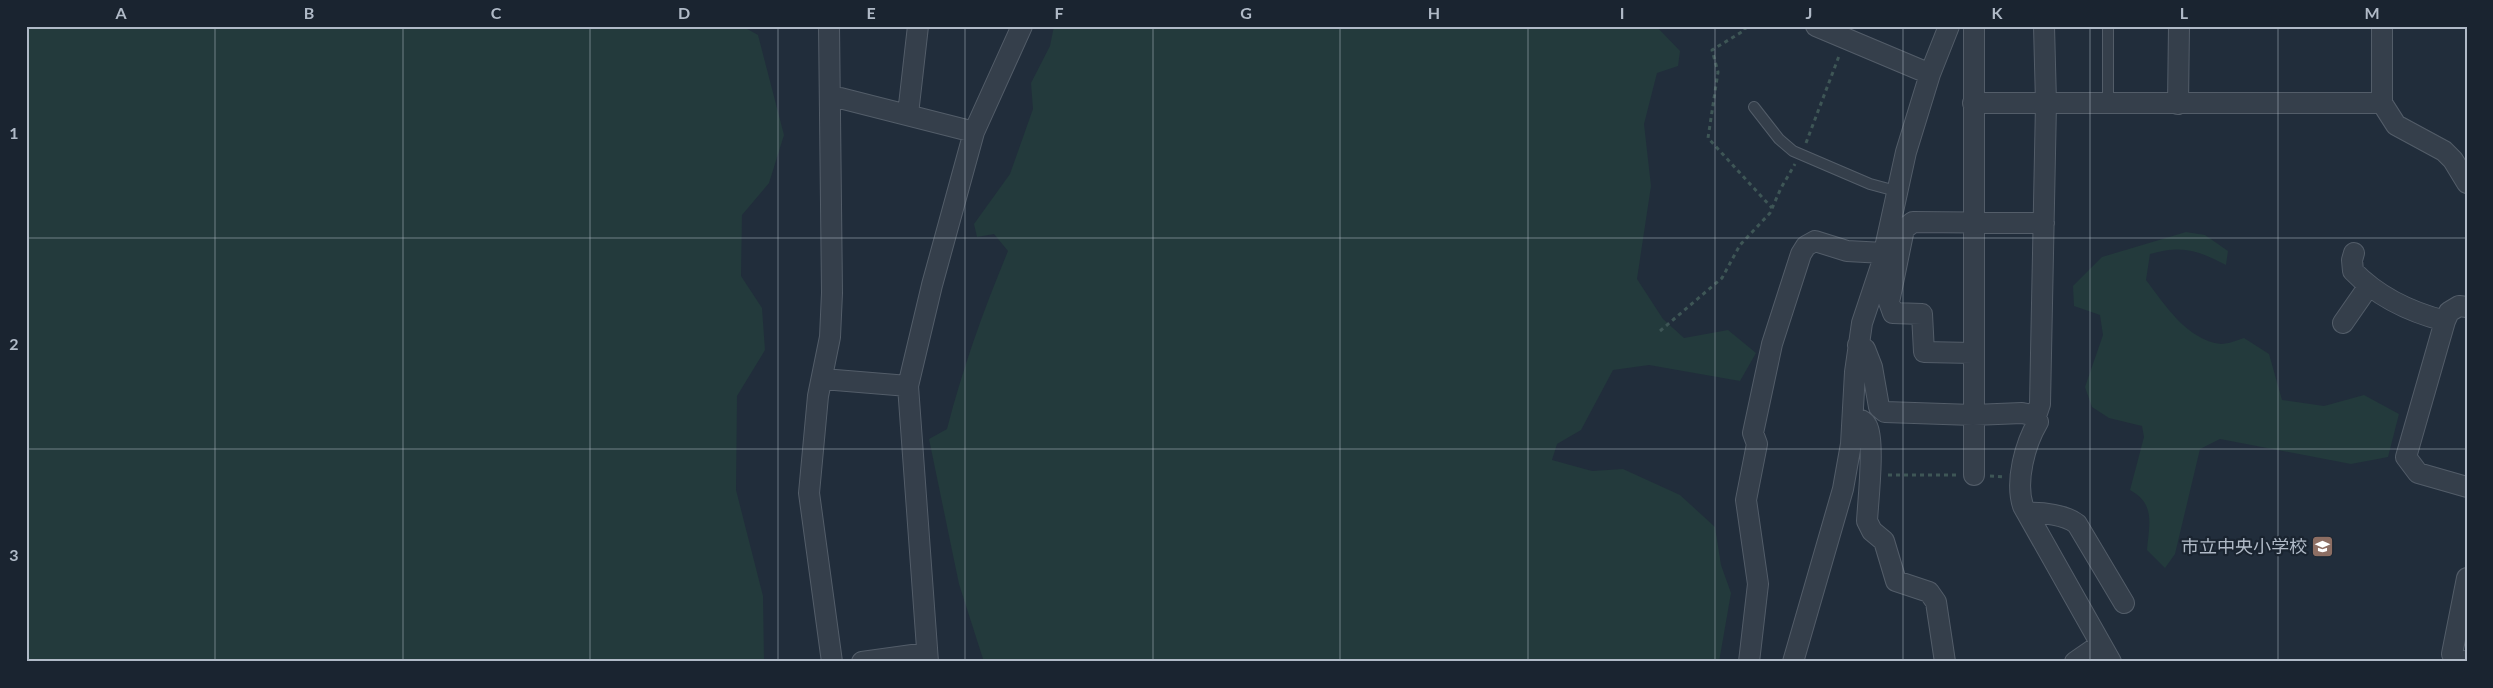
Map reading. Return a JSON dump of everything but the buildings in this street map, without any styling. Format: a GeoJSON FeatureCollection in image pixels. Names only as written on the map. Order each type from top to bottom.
{"type":"FeatureCollection","features":[{"type":"Feature","properties":{"kind":"street"},"geometry":{"type":"LineString","coordinates":[[829,26],[832,293],[830,337],[823,380],[818,396],[809,493],[832,662]]}},
{"type":"Feature","properties":{"kind":"street"},"geometry":{"type":"LineString","coordinates":[[908,114],[918,26]]}},
{"type":"Feature","properties":{"kind":"street"},"geometry":{"type":"LineString","coordinates":[[862,662],[928,657],[908,386],[932,285],[974,132],[1022,26]]}},
{"type":"Feature","properties":{"kind":"street"},"geometry":{"type":"LineString","coordinates":[[1816,26],[1930,74]]}},
{"type":"Feature","properties":{"kind":"street"},"geometry":{"type":"LineString","coordinates":[[1793,662],[1843,489],[1854,418],[1858,345],[1884,253],[1896,191],[1930,74],[1949,26]]}},
{"type":"Feature","properties":{"kind":"street"},"geometry":{"type":"LineString","coordinates":[[1974,26],[1974,476]]}},
{"type":"Feature","properties":{"kind":"street"},"geometry":{"type":"LineString","coordinates":[[2044,26],[2046,103],[2040,404],[2036,416],[2038,422],[2026,452],[2019,494],[2027,513],[2111,662]]}},
{"type":"Feature","properties":{"kind":"street"},"geometry":{"type":"LineString","coordinates":[[2178,104],[2179,26]]}},
{"type":"Feature","properties":{"kind":"street"},"geometry":{"type":"LineString","coordinates":[[2382,26],[2382,103],[2396,125],[2444,150],[2453,160],[2467,183]]}},
{"type":"Feature","properties":{"kind":"street"},"geometry":{"type":"LineString","coordinates":[[830,98],[840,98],[908,114],[974,132]]}},
{"type":"Feature","properties":{"kind":"street"},"geometry":{"type":"LineString","coordinates":[[1973,103],[2382,103]]}},
{"type":"Feature","properties":{"kind":"street"},"geometry":{"type":"LineString","coordinates":[[1973,353],[1924,352],[1922,314],[1893,313],[1889,302],[1904,229],[1913,222],[2044,223]]}},
{"type":"Feature","properties":{"kind":"street"},"geometry":{"type":"LineString","coordinates":[[1749,662],[1758,584],[1746,500],[1757,444],[1753,433],[1772,344],[1801,254],[1806,246],[1816,241],[1847,251],[1884,253]]}},
{"type":"Feature","properties":{"kind":"street"},"geometry":{"type":"LineString","coordinates":[[2354,254],[2352,260],[2353,271],[2368,287],[2422,315],[2445,321]]}},
{"type":"Feature","properties":{"kind":"street"},"geometry":{"type":"LineString","coordinates":[[2343,323],[2368,287]]}},
{"type":"Feature","properties":{"kind":"street"},"geometry":{"type":"LineString","coordinates":[[2467,307],[2459,306],[2449,312],[2445,321],[2406,457],[2418,473],[2467,487]]}},
{"type":"Feature","properties":{"kind":"street"},"geometry":{"type":"LineString","coordinates":[[1858,345],[1865,349],[1872,367],[1879,407],[1885,412],[1973,415],[2022,414],[2036,416]]}},
{"type":"Feature","properties":{"kind":"street"},"geometry":{"type":"LineString","coordinates":[[823,380],[908,386]]}},
{"type":"Feature","properties":{"kind":"street"},"geometry":{"type":"LineString","coordinates":[[1854,418],[1863,420],[1868,427],[1870,476],[1867,521],[1872,531],[1884,541],[1896,581],[1929,592],[1936,602],[1945,662]]}},
{"type":"Feature","properties":{"kind":"street"},"geometry":{"type":"LineString","coordinates":[[2027,513],[2036,512],[2072,520],[2077,524],[2124,603]]}},
{"type":"Feature","properties":{"kind":"street"},"geometry":{"type":"LineString","coordinates":[[2456,657],[2467,578]]}},
{"type":"Feature","properties":{"kind":"street"},"geometry":{"type":"LineString","coordinates":[[2075,662],[2101,644]]}},
{"type":"Feature","properties":{"kind":"lane"},"geometry":{"type":"LineString","coordinates":[[2108,26],[2108,104]]}},
{"type":"Feature","properties":{"kind":"lane"},"geometry":{"type":"LineString","coordinates":[[1754,107],[1779,139],[1793,151],[1870,184],[1896,191]]}},
{"type":"Feature","properties":{"kind":"path"},"geometry":{"type":"LineString","coordinates":[[1745,26],[1745,30],[1712,50],[1718,72],[1708,138],[1772,208]]}},
{"type":"Feature","properties":{"kind":"path"},"geometry":{"type":"LineString","coordinates":[[1660,331],[1722,278],[1740,246],[1772,208],[1781,188],[1802,154],[1846,39]]}},
{"type":"Feature","properties":{"kind":"path"},"geometry":{"type":"LineString","coordinates":[[1870,476],[2021,478]]}},
{"type":"Feature","properties":{"kind":"green space"},"geometry":{"type":"Polygon","coordinates":[[[26,26],[742,26],[758,35],[784,135],[769,183],[742,215],[741,276],[762,308],[765,350],[737,396],[736,490],[763,596],[764,662],[26,662],[26,26]]]}},
{"type":"Feature","properties":{"kind":"green space"},"geometry":{"type":"Polygon","coordinates":[[[1054,26],[1656,26],[1680,51],[1678,66],[1657,73],[1644,124],[1651,186],[1637,279],[1663,319],[1684,338],[1728,330],[1756,353],[1740,381],[1649,365],[1613,370],[1581,430],[1557,444],[1552,460],[1592,471],[1623,469],[1680,495],[1715,527],[1721,565],[1731,593],[1719,662],[984,662],[959,584],[929,439],[947,429],[974,338],[1008,251],[994,234],[977,237],[974,224],[1010,174],[1033,109],[1031,83],[1050,46],[1054,26]]]}},
{"type":"Feature","properties":{"kind":"green space"},"geometry":{"type":"Polygon","coordinates":[[[2186,232],[2205,235],[2228,251],[2226,265],[2190,250],[2162,251],[2150,254],[2146,280],[2169,310],[2187,329],[2209,341],[2221,344],[2244,338],[2269,354],[2282,400],[2324,406],[2364,395],[2399,414],[2388,457],[2351,464],[2220,439],[2200,449],[2175,554],[2165,568],[2147,550],[2149,516],[2144,502],[2130,490],[2144,437],[2142,426],[2109,418],[2092,407],[2085,387],[2103,335],[2100,315],[2074,306],[2073,286],[2102,257],[2186,232]]]}},
{"type":"Feature","properties":{"kind":"place","name":"市立中央小学校"},"geometry":{"type":"Point","coordinates":[2323,547]}}]}
